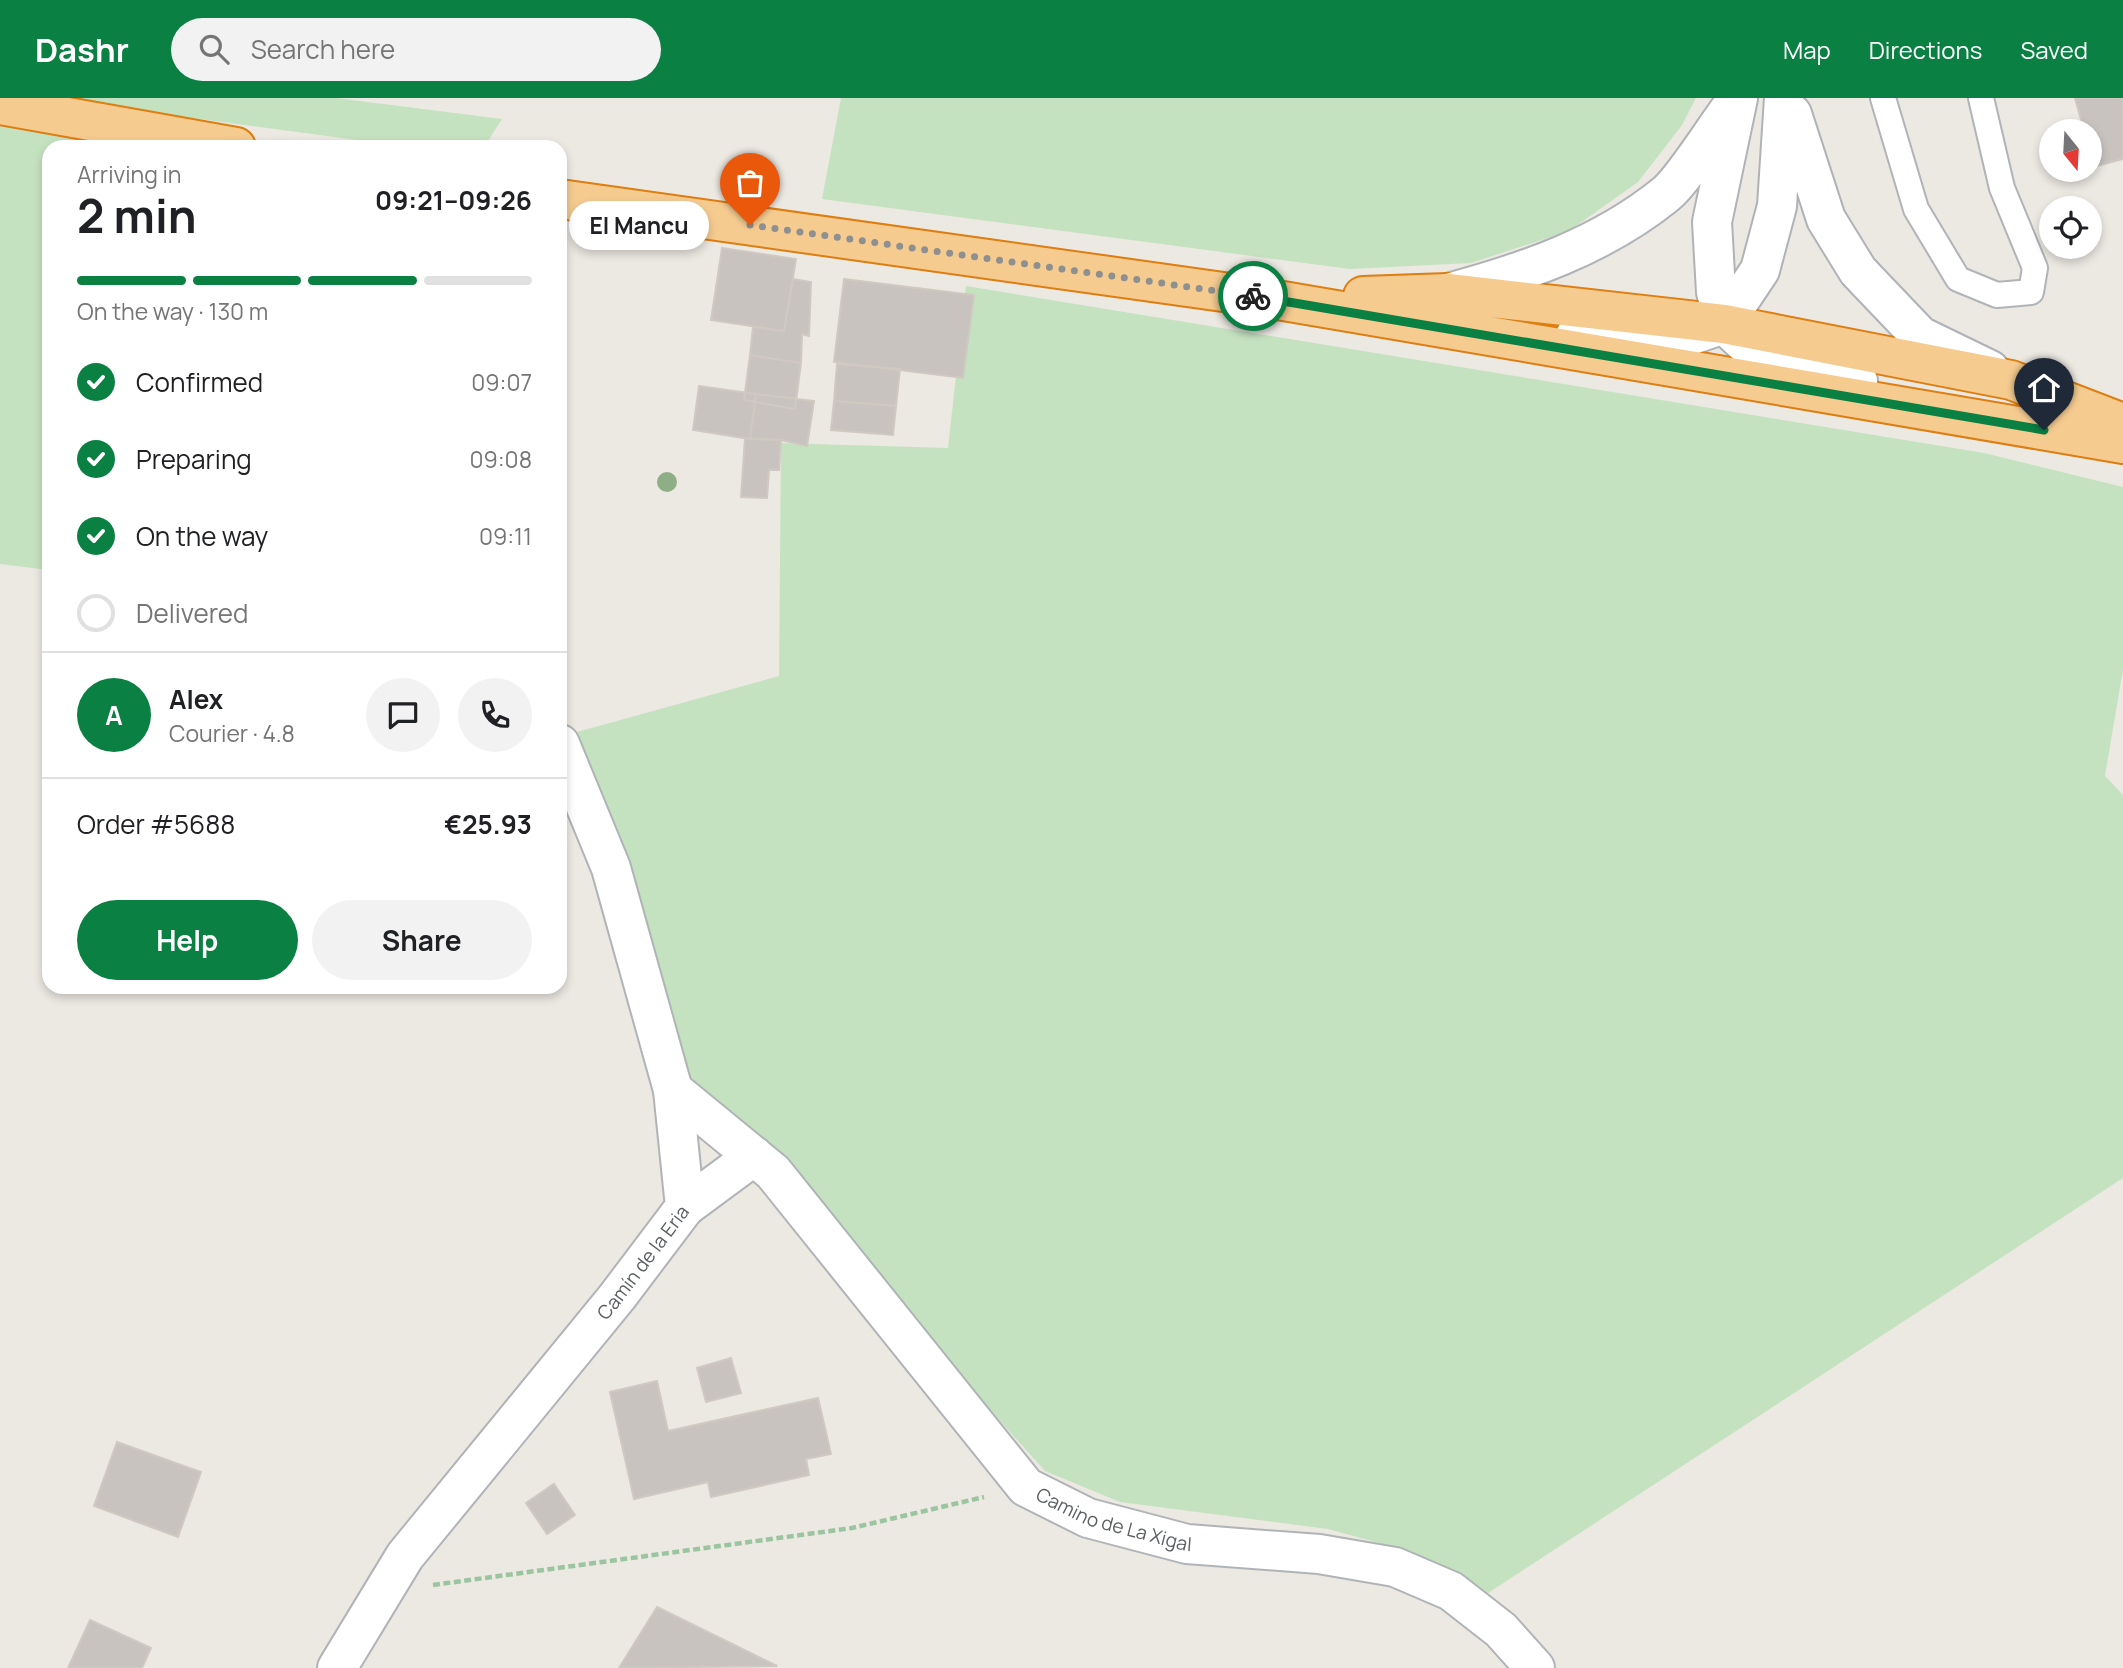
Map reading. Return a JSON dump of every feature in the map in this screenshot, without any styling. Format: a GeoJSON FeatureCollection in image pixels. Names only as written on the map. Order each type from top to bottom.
{"type":"FeatureCollection","features":[{"type":"Feature","properties":{"kind":"highway"},"geometry":{"type":"LineString","coordinates":[[0,105],[197,140]]}},
{"type":"Feature","properties":{"kind":"highway"},"geometry":{"type":"LineString","coordinates":[[567,200],[1266,298],[1438,309],[1992,421],[2123,444]]}},
{"type":"Feature","properties":{"kind":"highway"},"geometry":{"type":"LineString","coordinates":[[1724,324],[2011,380],[2123,424]]}},
{"type":"Feature","properties":{"kind":"street"},"geometry":{"type":"LineString","coordinates":[[1738,98],[1712,222],[1716,292],[1724,324],[1757,355],[1810,372],[1939,396],[1992,421]]}},
{"type":"Feature","properties":{"kind":"street"},"geometry":{"type":"LineString","coordinates":[[1438,309],[1574,251],[1667,193],[1738,98]]}},
{"type":"Feature","properties":{"kind":"street"},"geometry":{"type":"LineString","coordinates":[[1438,309],[1670,343],[1724,324],[1760,270],[1777,205],[1786,98]]}},
{"type":"Feature","properties":{"kind":"street"},"geometry":{"type":"LineString","coordinates":[[1786,98],[1826,219],[1858,271],[1920,336],[2011,380]]}},
{"type":"Feature","properties":{"kind":"street","name":"Camín de la Eria"},"geometry":{"type":"LineString","coordinates":[[337,1668],[405,1556],[685,1208],[673,1090],[611,868],[567,761]]}},
{"type":"Feature","properties":{"kind":"street","name":"Camino de La Xigal"},"geometry":{"type":"LineString","coordinates":[[673,1090],[774,1172],[1026,1487],[1087,1518],[1187,1544],[1319,1554],[1395,1567],[1451,1591],[1501,1630],[1535,1668]]}},
{"type":"Feature","properties":{"kind":"street"},"geometry":{"type":"LineString","coordinates":[[685,1208],[754,1156]]}},
{"type":"Feature","properties":{"kind":"lane"},"geometry":{"type":"LineString","coordinates":[[1883,98],[1916,209],[1958,279],[1997,295],[2031,292],[2035,268],[2002,188],[1981,98]]}},
{"type":"Feature","properties":{"kind":"path"},"geometry":{"type":"LineString","coordinates":[[384,1592],[852,1528],[1026,1487]]}},
{"type":"Feature","properties":{"kind":"green space"},"geometry":{"type":"Polygon","coordinates":[[[0,98],[336,98],[502,119],[488,140],[357,140],[177,116],[175,140],[42,140],[42,569],[0,564],[0,98]]]}},
{"type":"Feature","properties":{"kind":"green space"},"geometry":{"type":"Polygon","coordinates":[[[841,98],[1696,98],[1682,125],[1638,182],[1569,231],[1471,263],[1350,269],[822,199],[841,98]]]}},
{"type":"Feature","properties":{"kind":"green space"},"geometry":{"type":"Polygon","coordinates":[[[966,286],[1984,453],[2123,487],[2123,669],[2105,776],[2123,795],[2123,1178],[1485,1595],[1468,1580],[1415,1553],[1328,1529],[1120,1502],[1045,1471],[965,1382],[774,1148],[688,1076],[577,732],[779,676],[781,443],[948,448],[966,286]]]}},
{"type":"Feature","properties":{"kind":"building"},"geometry":{"type":"Polygon","coordinates":[[[2075,98],[2123,98],[2123,159],[2102,165],[2102,119],[2081,119],[2075,98]]]}},
{"type":"Feature","properties":{"kind":"building"},"geometry":{"type":"Polygon","coordinates":[[[722,248],[796,259],[784,331],[711,320],[722,248]]]}},
{"type":"Feature","properties":{"kind":"building"},"geometry":{"type":"Polygon","coordinates":[[[793,279],[811,282],[809,336],[802,334],[801,363],[750,355],[753,327],[784,331],[793,279]]]}},
{"type":"Feature","properties":{"kind":"building"},"geometry":{"type":"Polygon","coordinates":[[[844,279],[974,295],[963,378],[834,362],[844,279]]]}},
{"type":"Feature","properties":{"kind":"building"},"geometry":{"type":"Polygon","coordinates":[[[750,355],[801,363],[795,409],[744,400],[750,355]]]}},
{"type":"Feature","properties":{"kind":"building"},"geometry":{"type":"Polygon","coordinates":[[[837,364],[900,369],[896,406],[834,401],[837,364]]]}},
{"type":"Feature","properties":{"kind":"building"},"geometry":{"type":"Polygon","coordinates":[[[699,386],[756,394],[750,439],[693,430],[699,386]]]}},
{"type":"Feature","properties":{"kind":"building"},"geometry":{"type":"Polygon","coordinates":[[[756,394],[814,401],[807,446],[781,440],[750,439],[756,394]]]}},
{"type":"Feature","properties":{"kind":"building"},"geometry":{"type":"Polygon","coordinates":[[[834,401],[896,406],[893,435],[831,430],[834,401]]]}},
{"type":"Feature","properties":{"kind":"building"},"geometry":{"type":"Polygon","coordinates":[[[745,438],[781,440],[779,470],[769,470],[767,498],[741,497],[745,438]]]}},
{"type":"Feature","properties":{"kind":"building"},"geometry":{"type":"Polygon","coordinates":[[[731,1358],[741,1393],[706,1402],[697,1368],[731,1358]]]}},
{"type":"Feature","properties":{"kind":"building"},"geometry":{"type":"Polygon","coordinates":[[[657,1381],[668,1431],[818,1398],[831,1454],[806,1459],[809,1475],[711,1497],[708,1482],[634,1499],[610,1392],[657,1381]]]}},
{"type":"Feature","properties":{"kind":"building"},"geometry":{"type":"Polygon","coordinates":[[[117,1442],[201,1472],[178,1537],[94,1506],[117,1442]]]}},
{"type":"Feature","properties":{"kind":"building"},"geometry":{"type":"Polygon","coordinates":[[[554,1484],[575,1515],[547,1534],[526,1503],[554,1484]]]}},
{"type":"Feature","properties":{"kind":"building"},"geometry":{"type":"Polygon","coordinates":[[[657,1607],[777,1666],[619,1668],[657,1607]]]}},
{"type":"Feature","properties":{"kind":"building"},"geometry":{"type":"Polygon","coordinates":[[[90,1620],[151,1648],[142,1668],[68,1668],[90,1620]]]}},
{"type":"Feature","properties":{"kind":"way so far"},"geometry":{"type":"LineString","coordinates":[[750,225],[1253,296]]}},
{"type":"Feature","properties":{"kind":"place","name":"El Mancu"},"geometry":{"type":"Point","coordinates":[750,225]}},
{"type":"Feature","properties":{"kind":"route"},"geometry":{"type":"LineString","coordinates":[[1253,296],[2044,430]]}}]}
